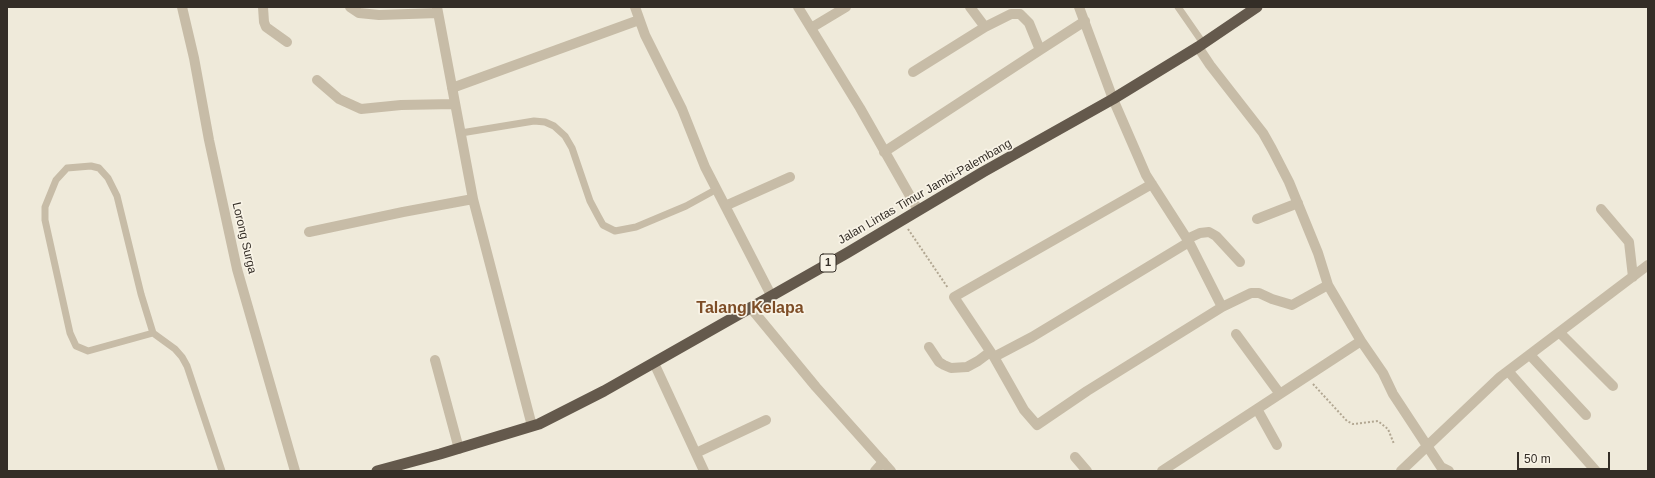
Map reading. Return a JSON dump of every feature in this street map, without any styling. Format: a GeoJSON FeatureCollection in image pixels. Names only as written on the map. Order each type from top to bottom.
{"type":"FeatureCollection","features":[{"type":"Feature","properties":{"kind":"highway","name":"Jalan Lintas Timur Jambi-Palembang"},"geometry":{"type":"LineString","coordinates":[[377,471],[459,449],[532,426],[604,391],[654,364],[918,210],[1113,99],[1201,45],[1257,7]]}},
{"type":"Feature","properties":{"kind":"street","name":"Lorong Surga"},"geometry":{"type":"LineString","coordinates":[[182,7],[194,58],[209,140],[237,269],[295,471]]}},
{"type":"Feature","properties":{"kind":"street"},"geometry":{"type":"LineString","coordinates":[[263,7],[264,22],[266,27],[287,42]]}},
{"type":"Feature","properties":{"kind":"street"},"geometry":{"type":"LineString","coordinates":[[350,7],[359,13],[379,15],[438,10],[473,198],[532,426]]}},
{"type":"Feature","properties":{"kind":"street"},"geometry":{"type":"LineString","coordinates":[[635,7],[645,35],[682,108],[705,167],[771,295]]}},
{"type":"Feature","properties":{"kind":"street"},"geometry":{"type":"LineString","coordinates":[[798,7],[812,28],[918,210]]}},
{"type":"Feature","properties":{"kind":"street"},"geometry":{"type":"LineString","coordinates":[[812,28],[846,7]]}},
{"type":"Feature","properties":{"kind":"street"},"geometry":{"type":"LineString","coordinates":[[970,7],[985,27]]}},
{"type":"Feature","properties":{"kind":"street"},"geometry":{"type":"LineString","coordinates":[[1079,7],[1113,99],[1146,175],[1188,240],[1222,307]]}},
{"type":"Feature","properties":{"kind":"street"},"geometry":{"type":"LineString","coordinates":[[913,72],[985,27],[1011,14],[1020,14],[1029,23],[1040,50]]}},
{"type":"Feature","properties":{"kind":"street"},"geometry":{"type":"LineString","coordinates":[[452,88],[639,20]]}},
{"type":"Feature","properties":{"kind":"street"},"geometry":{"type":"LineString","coordinates":[[884,152],[1085,21]]}},
{"type":"Feature","properties":{"kind":"street"},"geometry":{"type":"LineString","coordinates":[[1201,45],[1210,65],[1263,134],[1289,182],[1318,253],[1328,286],[1361,341],[1384,373],[1393,394],[1441,467],[1448,471]]}},
{"type":"Feature","properties":{"kind":"street"},"geometry":{"type":"LineString","coordinates":[[317,80],[339,99],[361,109],[401,105],[456,104]]}},
{"type":"Feature","properties":{"kind":"street"},"geometry":{"type":"LineString","coordinates":[[725,206],[790,177]]}},
{"type":"Feature","properties":{"kind":"street"},"geometry":{"type":"LineString","coordinates":[[1152,184],[954,297],[992,354],[1024,410],[1037,426],[1087,391],[1222,307],[1251,293],[1259,293],[1292,305],[1328,286]]}},
{"type":"Feature","properties":{"kind":"street"},"geometry":{"type":"LineString","coordinates":[[309,232],[473,198]]}},
{"type":"Feature","properties":{"kind":"street"},"geometry":{"type":"LineString","coordinates":[[1257,219],[1298,203]]}},
{"type":"Feature","properties":{"kind":"street"},"geometry":{"type":"LineString","coordinates":[[1601,209],[1629,242],[1633,277]]}},
{"type":"Feature","properties":{"kind":"street"},"geometry":{"type":"LineString","coordinates":[[929,346],[939,362],[944,366],[951,368],[967,367],[992,354],[1032,337],[1200,232],[1209,232],[1216,236],[1240,262]]}},
{"type":"Feature","properties":{"kind":"street"},"geometry":{"type":"LineString","coordinates":[[1401,471],[1508,371],[1560,333],[1648,264]]}},
{"type":"Feature","properties":{"kind":"street"},"geometry":{"type":"LineString","coordinates":[[750,307],[816,387],[891,471]]}},
{"type":"Feature","properties":{"kind":"street"},"geometry":{"type":"LineString","coordinates":[[1560,333],[1613,386]]}},
{"type":"Feature","properties":{"kind":"street"},"geometry":{"type":"LineString","coordinates":[[1236,334],[1280,394]]}},
{"type":"Feature","properties":{"kind":"street"},"geometry":{"type":"LineString","coordinates":[[1162,471],[1361,341]]}},
{"type":"Feature","properties":{"kind":"street"},"geometry":{"type":"LineString","coordinates":[[1530,355],[1586,415]]}},
{"type":"Feature","properties":{"kind":"street"},"geometry":{"type":"LineString","coordinates":[[435,360],[459,449]]}},
{"type":"Feature","properties":{"kind":"street"},"geometry":{"type":"LineString","coordinates":[[654,364],[704,471]]}},
{"type":"Feature","properties":{"kind":"street"},"geometry":{"type":"LineString","coordinates":[[1508,371],[1596,471]]}},
{"type":"Feature","properties":{"kind":"street"},"geometry":{"type":"LineString","coordinates":[[1257,409],[1277,445]]}},
{"type":"Feature","properties":{"kind":"street"},"geometry":{"type":"LineString","coordinates":[[696,453],[766,420]]}},
{"type":"Feature","properties":{"kind":"street"},"geometry":{"type":"LineString","coordinates":[[1075,458],[1087,471]]}},
{"type":"Feature","properties":{"kind":"street"},"geometry":{"type":"LineString","coordinates":[[875,471],[883,462]]}},
{"type":"Feature","properties":{"kind":"lane"},"geometry":{"type":"LineString","coordinates":[[1178,7],[1201,45]]}},
{"type":"Feature","properties":{"kind":"lane"},"geometry":{"type":"LineString","coordinates":[[461,133],[534,121],[545,122],[554,126],[565,136],[572,148],[590,201],[602,225],[615,231],[623,230],[650,221],[686,206],[717,189]]}},
{"type":"Feature","properties":{"kind":"lane"},"geometry":{"type":"LineString","coordinates":[[153,333],[88,351],[76,346],[70,333],[45,220],[45,207],[56,180],[67,168],[91,166],[98,168],[104,172],[111,184],[117,196],[141,294],[153,333],[175,349],[187,366],[222,471]]}},
{"type":"Feature","properties":{"kind":"path"},"geometry":{"type":"LineString","coordinates":[[902,220],[954,297]]}},
{"type":"Feature","properties":{"kind":"path"},"geometry":{"type":"LineString","coordinates":[[1306,377],[1347,421],[1353,424],[1378,421],[1388,429],[1394,444]]}},
{"type":"Feature","properties":{"kind":"district","name":"Talang Kelapa"},"geometry":{"type":"Point","coordinates":[750,309]}}]}
